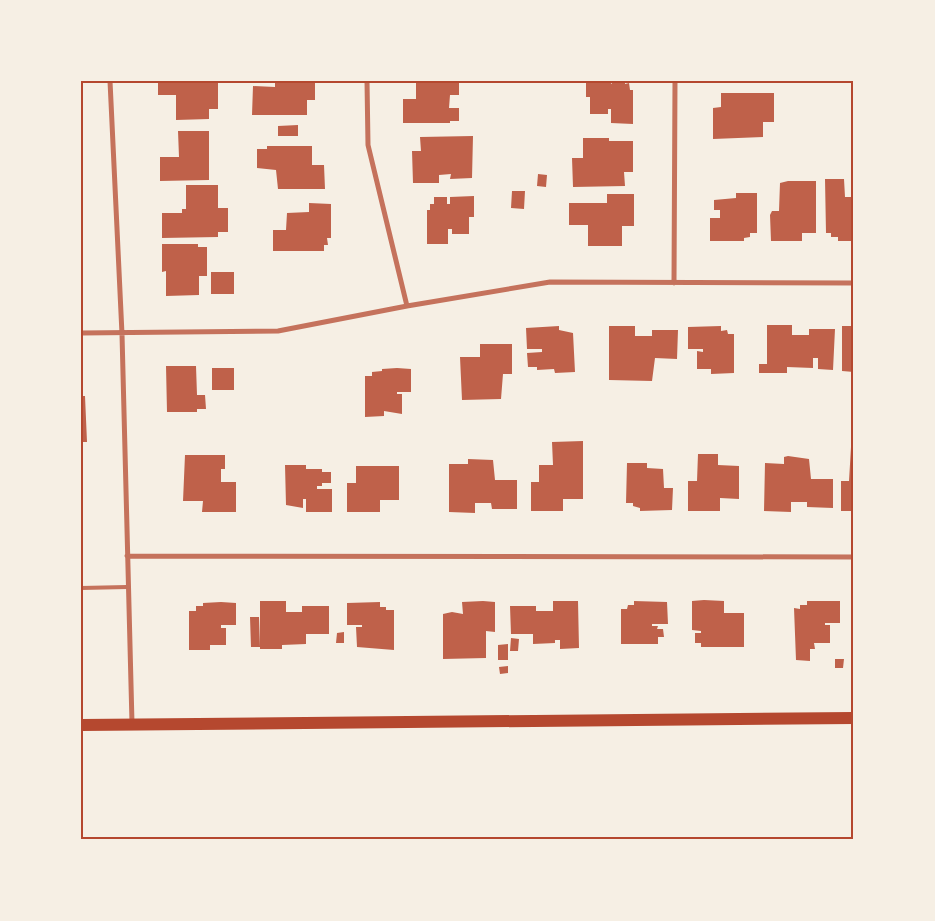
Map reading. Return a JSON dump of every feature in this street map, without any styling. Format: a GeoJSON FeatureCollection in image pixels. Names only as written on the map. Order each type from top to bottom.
{"type":"FeatureCollection","features":[{"type":"Feature","properties":{"kind":"main road"},"geometry":{"type":"LineString","coordinates":[[81,725],[854,718]]}},
{"type":"Feature","properties":{"kind":"street"},"geometry":{"type":"LineString","coordinates":[[110,81],[122,334],[132,724]]}},
{"type":"Feature","properties":{"kind":"street"},"geometry":{"type":"LineString","coordinates":[[367,81],[368,145],[407,306]]}},
{"type":"Feature","properties":{"kind":"street"},"geometry":{"type":"LineString","coordinates":[[674,283],[675,81]]}},
{"type":"Feature","properties":{"kind":"street"},"geometry":{"type":"LineString","coordinates":[[81,333],[278,331],[407,306],[550,282],[854,283]]}},
{"type":"Feature","properties":{"kind":"street"},"geometry":{"type":"LineString","coordinates":[[127,556],[854,557]]}},
{"type":"Feature","properties":{"kind":"lane"},"geometry":{"type":"LineString","coordinates":[[81,588],[127,587]]}},
{"type":"Feature","properties":{"kind":"building"},"geometry":{"type":"Polygon","coordinates":[[[158,81],[218,81],[218,109],[209,109],[209,119],[176,120],[176,95],[158,95],[158,81]]]}},
{"type":"Feature","properties":{"kind":"building"},"geometry":{"type":"Polygon","coordinates":[[[275,81],[315,81],[315,100],[307,100],[307,115],[252,115],[253,86],[275,87],[275,81]]]}},
{"type":"Feature","properties":{"kind":"building"},"geometry":{"type":"Polygon","coordinates":[[[416,81],[459,82],[459,95],[450,95],[449,108],[459,108],[459,121],[450,121],[450,123],[403,123],[403,99],[416,99],[416,81]]]}},
{"type":"Feature","properties":{"kind":"building"},"geometry":{"type":"Polygon","coordinates":[[[586,81],[608,81],[612,84],[612,81],[625,81],[625,84],[629,83],[630,90],[633,90],[633,124],[611,123],[611,109],[608,109],[608,114],[590,114],[590,97],[586,97],[586,81]]]}},
{"type":"Feature","properties":{"kind":"building"},"geometry":{"type":"Polygon","coordinates":[[[721,93],[774,93],[774,122],[763,122],[763,137],[713,139],[713,108],[721,107],[721,93]]]}},
{"type":"Feature","properties":{"kind":"building"},"geometry":{"type":"Polygon","coordinates":[[[298,125],[298,136],[278,136],[278,126],[298,125]]]}},
{"type":"Feature","properties":{"kind":"building"},"geometry":{"type":"Polygon","coordinates":[[[178,131],[209,131],[209,180],[160,181],[160,157],[179,157],[178,131]]]}},
{"type":"Feature","properties":{"kind":"building"},"geometry":{"type":"Polygon","coordinates":[[[473,136],[472,178],[450,179],[451,174],[439,175],[439,183],[413,183],[412,151],[421,151],[420,137],[473,136]]]}},
{"type":"Feature","properties":{"kind":"building"},"geometry":{"type":"Polygon","coordinates":[[[583,138],[609,138],[609,141],[633,141],[633,172],[624,172],[625,186],[573,187],[572,158],[583,158],[583,138]]]}},
{"type":"Feature","properties":{"kind":"building"},"geometry":{"type":"Polygon","coordinates":[[[267,146],[312,146],[312,165],[324,165],[325,189],[278,189],[276,170],[257,168],[257,149],[267,149],[267,146]]]}},
{"type":"Feature","properties":{"kind":"building"},"geometry":{"type":"Polygon","coordinates":[[[538,174],[547,175],[546,187],[537,186],[538,174]]]}},
{"type":"Feature","properties":{"kind":"building"},"geometry":{"type":"Polygon","coordinates":[[[825,179],[844,179],[845,197],[854,197],[854,241],[838,241],[838,237],[831,237],[831,233],[826,233],[825,179]]]}},
{"type":"Feature","properties":{"kind":"building"},"geometry":{"type":"Polygon","coordinates":[[[788,181],[816,181],[816,233],[802,233],[802,241],[771,241],[770,215],[772,211],[779,211],[780,183],[788,181]]]}},
{"type":"Feature","properties":{"kind":"building"},"geometry":{"type":"Polygon","coordinates":[[[186,185],[218,185],[218,208],[228,208],[228,232],[218,232],[218,237],[162,238],[162,213],[182,213],[182,209],[186,209],[186,185]]]}},
{"type":"Feature","properties":{"kind":"building"},"geometry":{"type":"Polygon","coordinates":[[[512,191],[525,191],[524,209],[511,208],[512,191]]]}},
{"type":"Feature","properties":{"kind":"building"},"geometry":{"type":"Polygon","coordinates":[[[736,193],[757,193],[757,233],[750,233],[750,237],[744,238],[744,241],[710,241],[710,218],[720,218],[720,210],[714,210],[714,200],[736,198],[736,193]]]}},
{"type":"Feature","properties":{"kind":"building"},"geometry":{"type":"Polygon","coordinates":[[[607,194],[634,194],[634,226],[622,226],[622,246],[588,246],[588,225],[569,225],[569,203],[607,203],[607,194]]]}},
{"type":"Feature","properties":{"kind":"building"},"geometry":{"type":"Polygon","coordinates":[[[474,196],[474,217],[469,217],[469,234],[452,234],[452,229],[448,229],[448,244],[427,244],[427,210],[430,210],[430,204],[434,204],[434,197],[447,197],[447,204],[450,204],[450,197],[474,196]]]}},
{"type":"Feature","properties":{"kind":"building"},"geometry":{"type":"Polygon","coordinates":[[[309,203],[331,204],[331,238],[327,238],[328,245],[324,245],[324,251],[273,251],[273,230],[286,230],[287,213],[309,212],[309,203]]]}},
{"type":"Feature","properties":{"kind":"building"},"geometry":{"type":"Polygon","coordinates":[[[162,244],[198,244],[198,247],[207,247],[207,276],[199,276],[199,295],[166,296],[166,271],[162,272],[162,244]]]}},
{"type":"Feature","properties":{"kind":"building"},"geometry":{"type":"Polygon","coordinates":[[[211,272],[234,272],[234,294],[211,294],[211,272]]]}},
{"type":"Feature","properties":{"kind":"building"},"geometry":{"type":"Polygon","coordinates":[[[767,325],[792,325],[792,335],[809,335],[809,329],[835,329],[833,370],[818,369],[818,358],[813,358],[813,368],[787,367],[787,373],[759,373],[759,364],[767,364],[767,325]]]}},
{"type":"Feature","properties":{"kind":"building"},"geometry":{"type":"Polygon","coordinates":[[[559,326],[559,330],[573,333],[575,372],[555,373],[554,369],[537,370],[537,367],[528,367],[527,353],[542,352],[542,349],[527,349],[526,328],[559,326]]]}},
{"type":"Feature","properties":{"kind":"building"},"geometry":{"type":"Polygon","coordinates":[[[609,326],[635,326],[635,336],[652,336],[652,330],[678,330],[677,359],[655,358],[652,381],[609,380],[609,326]]]}},
{"type":"Feature","properties":{"kind":"building"},"geometry":{"type":"Polygon","coordinates":[[[721,326],[721,331],[727,330],[728,334],[734,334],[734,373],[711,374],[711,369],[697,369],[697,351],[703,352],[703,349],[688,349],[688,327],[721,326]]]}},
{"type":"Feature","properties":{"kind":"building"},"geometry":{"type":"Polygon","coordinates":[[[842,326],[854,326],[854,372],[842,371],[842,326]]]}},
{"type":"Feature","properties":{"kind":"building"},"geometry":{"type":"Polygon","coordinates":[[[480,344],[512,344],[512,374],[503,374],[501,399],[462,400],[460,357],[480,357],[480,344]]]}},
{"type":"Feature","properties":{"kind":"building"},"geometry":{"type":"Polygon","coordinates":[[[166,366],[196,366],[197,395],[205,395],[206,409],[197,409],[197,412],[167,412],[166,366]]]}},
{"type":"Feature","properties":{"kind":"building"},"geometry":{"type":"Polygon","coordinates":[[[212,368],[234,368],[234,390],[212,390],[212,368]]]}},
{"type":"Feature","properties":{"kind":"building"},"geometry":{"type":"Polygon","coordinates":[[[382,369],[411,369],[411,392],[397,392],[397,394],[402,394],[402,414],[384,411],[384,416],[365,417],[365,376],[372,376],[372,372],[382,371],[382,369]]]}},
{"type":"Feature","properties":{"kind":"building"},"geometry":{"type":"Polygon","coordinates":[[[81,396],[85,396],[87,442],[81,442],[81,396]]]}},
{"type":"Feature","properties":{"kind":"building"},"geometry":{"type":"Polygon","coordinates":[[[583,441],[583,499],[563,499],[563,511],[531,511],[531,482],[539,482],[539,465],[553,465],[552,442],[583,441]]]}},
{"type":"Feature","properties":{"kind":"building"},"geometry":{"type":"Polygon","coordinates":[[[851,447],[854,447],[854,511],[841,511],[841,481],[849,481],[851,447]]]}},
{"type":"Feature","properties":{"kind":"building"},"geometry":{"type":"Polygon","coordinates":[[[698,454],[718,454],[718,465],[739,466],[739,499],[720,498],[720,511],[688,511],[688,481],[697,481],[698,454]]]}},
{"type":"Feature","properties":{"kind":"building"},"geometry":{"type":"Polygon","coordinates":[[[185,455],[225,455],[225,469],[221,469],[221,482],[236,482],[236,512],[202,512],[203,501],[183,501],[185,455]]]}},
{"type":"Feature","properties":{"kind":"building"},"geometry":{"type":"Polygon","coordinates":[[[784,457],[809,459],[811,479],[833,479],[833,508],[807,507],[807,502],[791,502],[791,512],[764,511],[765,463],[784,464],[784,457]]]}},
{"type":"Feature","properties":{"kind":"building"},"geometry":{"type":"Polygon","coordinates":[[[468,459],[493,460],[495,480],[517,480],[517,509],[492,509],[491,503],[475,503],[475,513],[449,512],[449,464],[468,464],[468,459]]]}},
{"type":"Feature","properties":{"kind":"building"},"geometry":{"type":"Polygon","coordinates":[[[627,463],[647,463],[647,468],[663,469],[664,488],[673,488],[672,510],[640,511],[640,508],[633,506],[633,503],[626,503],[627,463]]]}},
{"type":"Feature","properties":{"kind":"building"},"geometry":{"type":"Polygon","coordinates":[[[285,465],[306,465],[306,469],[322,469],[322,472],[331,472],[331,483],[322,483],[322,486],[317,486],[317,489],[332,489],[332,512],[306,512],[306,499],[303,499],[303,508],[286,505],[285,465]]]}},
{"type":"Feature","properties":{"kind":"building"},"geometry":{"type":"Polygon","coordinates":[[[356,466],[399,466],[399,500],[380,500],[380,512],[347,512],[347,483],[356,483],[356,466]]]}},
{"type":"Feature","properties":{"kind":"building"},"geometry":{"type":"Polygon","coordinates":[[[260,601],[286,601],[286,612],[302,612],[302,606],[329,606],[329,634],[306,634],[306,644],[282,645],[282,649],[260,649],[260,601]]]}},
{"type":"Feature","properties":{"kind":"building"},"geometry":{"type":"Polygon","coordinates":[[[553,601],[578,601],[579,648],[560,649],[560,640],[555,640],[555,643],[533,644],[533,634],[511,634],[510,606],[536,606],[536,611],[553,611],[553,601]]]}},
{"type":"Feature","properties":{"kind":"building"},"geometry":{"type":"Polygon","coordinates":[[[634,601],[667,602],[668,624],[652,624],[652,626],[658,626],[657,629],[663,629],[664,637],[658,637],[658,644],[621,644],[621,609],[627,609],[628,605],[634,605],[634,601]]]}},
{"type":"Feature","properties":{"kind":"building"},"geometry":{"type":"Polygon","coordinates":[[[692,601],[724,601],[724,613],[744,613],[744,647],[701,647],[701,643],[695,643],[695,633],[701,633],[701,631],[692,630],[692,601]]]}},
{"type":"Feature","properties":{"kind":"building"},"geometry":{"type":"Polygon","coordinates":[[[807,601],[840,601],[840,623],[825,623],[825,625],[830,625],[830,643],[814,643],[815,649],[810,649],[810,661],[796,660],[794,608],[800,609],[800,605],[807,605],[807,601]]]}},
{"type":"Feature","properties":{"kind":"building"},"geometry":{"type":"Polygon","coordinates":[[[380,602],[380,607],[386,607],[386,610],[394,610],[394,650],[357,647],[356,627],[362,627],[362,625],[347,625],[347,603],[380,602]]]}},
{"type":"Feature","properties":{"kind":"building"},"geometry":{"type":"Polygon","coordinates":[[[462,602],[495,602],[495,632],[486,631],[486,658],[443,659],[443,614],[452,612],[463,614],[462,602]]]}},
{"type":"Feature","properties":{"kind":"building"},"geometry":{"type":"Polygon","coordinates":[[[203,603],[236,603],[236,625],[221,625],[221,628],[226,628],[226,645],[210,645],[210,650],[189,650],[189,611],[196,611],[196,606],[203,606],[203,603]]]}},
{"type":"Feature","properties":{"kind":"building"},"geometry":{"type":"Polygon","coordinates":[[[250,617],[259,617],[260,647],[251,647],[250,617]]]}},
{"type":"Feature","properties":{"kind":"building"},"geometry":{"type":"Polygon","coordinates":[[[344,632],[344,643],[336,643],[337,633],[344,632]]]}},
{"type":"Feature","properties":{"kind":"building"},"geometry":{"type":"Polygon","coordinates":[[[511,638],[519,639],[518,651],[510,651],[511,638]]]}},
{"type":"Feature","properties":{"kind":"building"},"geometry":{"type":"Polygon","coordinates":[[[508,644],[508,660],[498,660],[498,645],[508,644]]]}},
{"type":"Feature","properties":{"kind":"building"},"geometry":{"type":"Polygon","coordinates":[[[835,659],[844,659],[843,668],[835,668],[835,659]]]}},
{"type":"Feature","properties":{"kind":"building"},"geometry":{"type":"Polygon","coordinates":[[[508,666],[508,673],[500,674],[499,667],[508,666]]]}}]}
